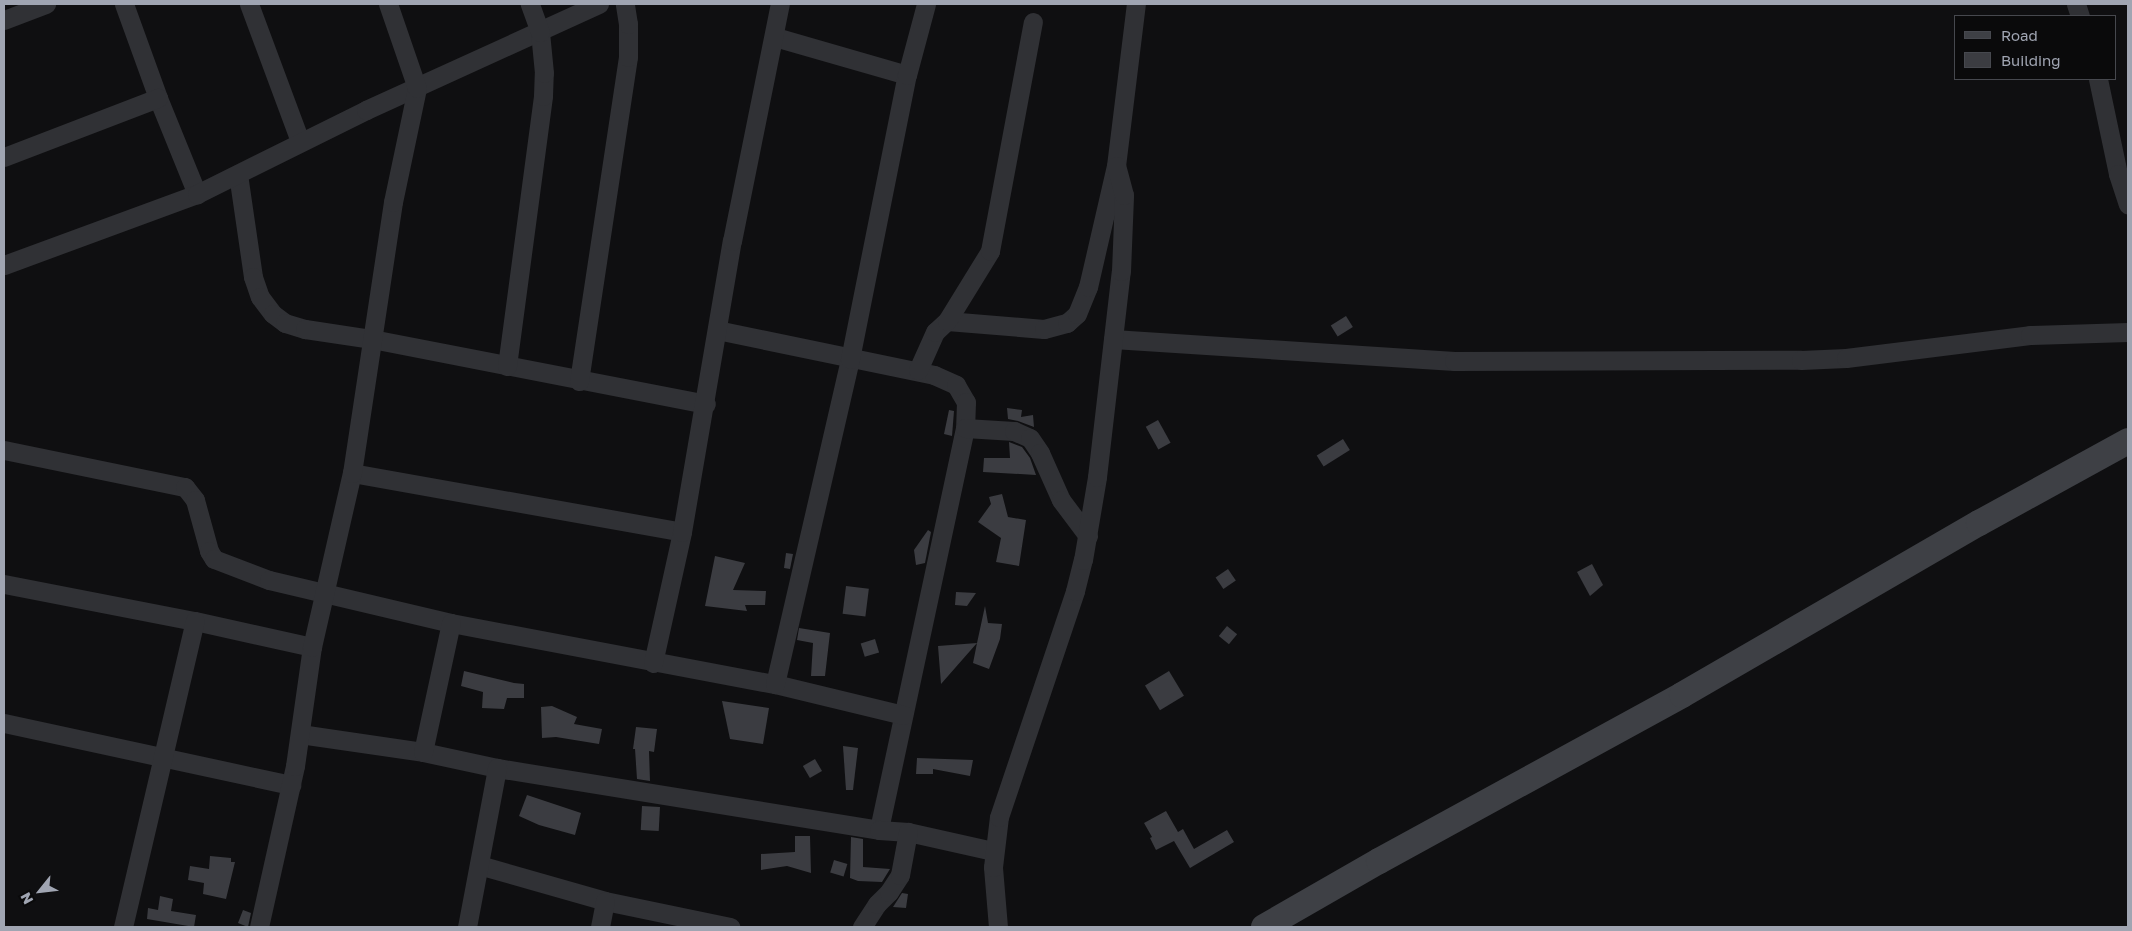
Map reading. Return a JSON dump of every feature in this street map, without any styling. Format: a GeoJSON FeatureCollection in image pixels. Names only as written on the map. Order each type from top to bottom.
{"type":"FeatureCollection","features":[{"type":"Feature","properties":{"kind":"main road"},"geometry":{"type":"LineString","coordinates":[[1264,927],[1379,861],[1682,695],[1980,523],[2128,441]]}},
{"type":"Feature","properties":{"kind":"street"},"geometry":{"type":"LineString","coordinates":[[4,20],[46,4]]}},
{"type":"Feature","properties":{"kind":"street"},"geometry":{"type":"LineString","coordinates":[[124,4],[158,98],[197,194]]}},
{"type":"Feature","properties":{"kind":"street"},"geometry":{"type":"LineString","coordinates":[[249,4],[300,141]]}},
{"type":"Feature","properties":{"kind":"street"},"geometry":{"type":"LineString","coordinates":[[259,927],[291,785],[312,647],[352,473],[393,202],[417,88],[388,4]]}},
{"type":"Feature","properties":{"kind":"street"},"geometry":{"type":"LineString","coordinates":[[507,366],[543,96],[544,72],[540,32],[530,4]]}},
{"type":"Feature","properties":{"kind":"street"},"geometry":{"type":"LineString","coordinates":[[4,265],[197,194],[300,141],[599,4]]}},
{"type":"Feature","properties":{"kind":"street"},"geometry":{"type":"LineString","coordinates":[[579,381],[628,57],[628,30],[625,4]]}},
{"type":"Feature","properties":{"kind":"street"},"geometry":{"type":"LineString","coordinates":[[653,662],[682,532],[706,404],[747,160],[775,37],[780,4]]}},
{"type":"Feature","properties":{"kind":"street"},"geometry":{"type":"LineString","coordinates":[[774,684],[850,359],[907,75],[926,4]]}},
{"type":"Feature","properties":{"kind":"street"},"geometry":{"type":"LineString","coordinates":[[947,321],[1044,330],[1060,327],[1072,320],[1088,287],[1116,166],[1136,4]]}},
{"type":"Feature","properties":{"kind":"street"},"geometry":{"type":"LineString","coordinates":[[918,370],[935,332],[947,321],[990,251],[1033,22]]}},
{"type":"Feature","properties":{"kind":"street"},"geometry":{"type":"LineString","coordinates":[[775,37],[907,75]]}},
{"type":"Feature","properties":{"kind":"street"},"geometry":{"type":"LineString","coordinates":[[2098,80],[2120,181],[2128,204]]}},
{"type":"Feature","properties":{"kind":"street"},"geometry":{"type":"LineString","coordinates":[[4,157],[158,98]]}},
{"type":"Feature","properties":{"kind":"street"},"geometry":{"type":"LineString","coordinates":[[998,927],[993,851],[999,817],[1065,622],[1088,536],[1098,477],[1121,271],[1124,195],[1116,166]]}},
{"type":"Feature","properties":{"kind":"street"},"geometry":{"type":"LineString","coordinates":[[238,174],[253,277],[260,297],[273,314],[285,323],[305,329],[372,339],[579,381],[706,404]]}},
{"type":"Feature","properties":{"kind":"street"},"geometry":{"type":"LineString","coordinates":[[718,330],[850,359],[918,370],[947,380],[961,391],[967,412],[965,428],[880,830]]}},
{"type":"Feature","properties":{"kind":"street"},"geometry":{"type":"LineString","coordinates":[[1113,339],[1454,361],[1801,360],[1846,358],[2030,335],[2128,332]]}},
{"type":"Feature","properties":{"kind":"street"},"geometry":{"type":"LineString","coordinates":[[965,428],[1014,431],[1030,438],[1040,453],[1061,500],[1088,536]]}},
{"type":"Feature","properties":{"kind":"street"},"geometry":{"type":"LineString","coordinates":[[4,450],[185,487],[195,500],[208,551],[214,559],[261,578],[451,623],[774,684],[903,715]]}},
{"type":"Feature","properties":{"kind":"street"},"geometry":{"type":"LineString","coordinates":[[352,473],[682,532]]}},
{"type":"Feature","properties":{"kind":"street"},"geometry":{"type":"LineString","coordinates":[[4,584],[194,621],[312,647]]}},
{"type":"Feature","properties":{"kind":"street"},"geometry":{"type":"LineString","coordinates":[[123,927],[164,758],[194,621]]}},
{"type":"Feature","properties":{"kind":"street"},"geometry":{"type":"LineString","coordinates":[[424,752],[451,623]]}},
{"type":"Feature","properties":{"kind":"street"},"geometry":{"type":"LineString","coordinates":[[4,723],[291,785]]}},
{"type":"Feature","properties":{"kind":"street"},"geometry":{"type":"LineString","coordinates":[[300,734],[424,752],[497,768],[880,830],[908,832],[993,851]]}},
{"type":"Feature","properties":{"kind":"street"},"geometry":{"type":"LineString","coordinates":[[467,927],[497,768]]}},
{"type":"Feature","properties":{"kind":"street"},"geometry":{"type":"LineString","coordinates":[[862,927],[900,875],[908,832]]}},
{"type":"Feature","properties":{"kind":"street"},"geometry":{"type":"LineString","coordinates":[[479,865],[605,901],[730,927]]}},
{"type":"Feature","properties":{"kind":"street"},"geometry":{"type":"LineString","coordinates":[[600,927],[605,901]]}},
{"type":"Feature","properties":{"kind":"building"},"geometry":{"type":"Polygon","coordinates":[[[1346,316],[1353,327],[1338,337],[1331,326],[1346,316]]]}},
{"type":"Feature","properties":{"kind":"building"},"geometry":{"type":"Polygon","coordinates":[[[1007,408],[1022,410],[1021,417],[1033,415],[1034,427],[1008,419],[1007,408]]]}},
{"type":"Feature","properties":{"kind":"building"},"geometry":{"type":"Polygon","coordinates":[[[949,410],[954,411],[952,436],[944,434],[949,410]]]}},
{"type":"Feature","properties":{"kind":"building"},"geometry":{"type":"Polygon","coordinates":[[[1158,420],[1171,443],[1158,450],[1146,427],[1158,420]]]}},
{"type":"Feature","properties":{"kind":"building"},"geometry":{"type":"Polygon","coordinates":[[[1343,439],[1350,450],[1324,466],[1317,455],[1343,439]]]}},
{"type":"Feature","properties":{"kind":"building"},"geometry":{"type":"Polygon","coordinates":[[[1009,442],[1022,447],[1030,458],[1036,475],[983,472],[984,458],[1010,458],[1009,442]]]}},
{"type":"Feature","properties":{"kind":"building"},"geometry":{"type":"Polygon","coordinates":[[[1002,494],[1008,517],[1026,520],[1019,566],[996,562],[1001,538],[978,522],[991,504],[989,497],[1002,494]]]}},
{"type":"Feature","properties":{"kind":"building"},"geometry":{"type":"Polygon","coordinates":[[[928,530],[931,532],[925,563],[916,565],[914,550],[928,530]]]}},
{"type":"Feature","properties":{"kind":"building"},"geometry":{"type":"Polygon","coordinates":[[[786,553],[793,554],[790,569],[784,568],[786,553]]]}},
{"type":"Feature","properties":{"kind":"building"},"geometry":{"type":"Polygon","coordinates":[[[715,556],[745,563],[733,590],[766,591],[765,605],[745,605],[747,611],[705,606],[715,556]]]}},
{"type":"Feature","properties":{"kind":"building"},"geometry":{"type":"Polygon","coordinates":[[[1592,564],[1603,585],[1590,596],[1577,572],[1592,564]]]}},
{"type":"Feature","properties":{"kind":"building"},"geometry":{"type":"Polygon","coordinates":[[[1228,569],[1236,581],[1223,589],[1216,577],[1228,569]]]}},
{"type":"Feature","properties":{"kind":"building"},"geometry":{"type":"Polygon","coordinates":[[[846,586],[869,589],[865,617],[843,614],[846,586]]]}},
{"type":"Feature","properties":{"kind":"building"},"geometry":{"type":"Polygon","coordinates":[[[956,592],[976,593],[967,606],[955,605],[956,592]]]}},
{"type":"Feature","properties":{"kind":"building"},"geometry":{"type":"Polygon","coordinates":[[[985,606],[988,623],[1002,624],[1000,639],[989,669],[973,663],[985,606]]]}},
{"type":"Feature","properties":{"kind":"building"},"geometry":{"type":"Polygon","coordinates":[[[1227,626],[1237,634],[1229,644],[1219,636],[1227,626]]]}},
{"type":"Feature","properties":{"kind":"building"},"geometry":{"type":"Polygon","coordinates":[[[799,628],[830,633],[825,676],[811,676],[813,643],[797,640],[799,628]]]}},
{"type":"Feature","properties":{"kind":"building"},"geometry":{"type":"Polygon","coordinates":[[[875,639],[879,652],[865,657],[861,643],[875,639]]]}},
{"type":"Feature","properties":{"kind":"building"},"geometry":{"type":"Polygon","coordinates":[[[977,643],[941,684],[938,646],[977,643]]]}},
{"type":"Feature","properties":{"kind":"building"},"geometry":{"type":"Polygon","coordinates":[[[464,671],[524,684],[524,698],[507,698],[504,709],[482,708],[483,692],[461,686],[464,671]]]}},
{"type":"Feature","properties":{"kind":"building"},"geometry":{"type":"Polygon","coordinates":[[[1169,671],[1184,696],[1160,710],[1145,685],[1169,671]]]}},
{"type":"Feature","properties":{"kind":"building"},"geometry":{"type":"Polygon","coordinates":[[[722,701],[769,708],[763,744],[730,739],[722,701]]]}},
{"type":"Feature","properties":{"kind":"building"},"geometry":{"type":"Polygon","coordinates":[[[552,706],[577,717],[574,724],[602,729],[599,744],[556,737],[542,738],[541,707],[552,706]]]}},
{"type":"Feature","properties":{"kind":"building"},"geometry":{"type":"Polygon","coordinates":[[[636,727],[657,729],[654,752],[649,751],[650,781],[637,779],[635,749],[633,749],[636,727]]]}},
{"type":"Feature","properties":{"kind":"building"},"geometry":{"type":"Polygon","coordinates":[[[843,746],[858,748],[853,790],[846,790],[843,746]]]}},
{"type":"Feature","properties":{"kind":"building"},"geometry":{"type":"Polygon","coordinates":[[[917,758],[973,760],[970,776],[933,769],[933,774],[916,774],[917,758]]]}},
{"type":"Feature","properties":{"kind":"building"},"geometry":{"type":"Polygon","coordinates":[[[815,759],[822,771],[810,778],[803,766],[815,759]]]}},
{"type":"Feature","properties":{"kind":"building"},"geometry":{"type":"Polygon","coordinates":[[[527,795],[581,813],[575,835],[539,825],[519,816],[527,795]]]}},
{"type":"Feature","properties":{"kind":"building"},"geometry":{"type":"Polygon","coordinates":[[[642,806],[660,807],[659,831],[641,830],[642,806]]]}},
{"type":"Feature","properties":{"kind":"building"},"geometry":{"type":"Polygon","coordinates":[[[1166,811],[1178,832],[1183,829],[1194,849],[1227,830],[1234,842],[1190,868],[1174,841],[1156,850],[1150,838],[1152,837],[1144,823],[1166,811]]]}},
{"type":"Feature","properties":{"kind":"building"},"geometry":{"type":"Polygon","coordinates":[[[795,836],[810,836],[811,873],[787,866],[761,870],[761,854],[795,852],[795,836]]]}},
{"type":"Feature","properties":{"kind":"building"},"geometry":{"type":"Polygon","coordinates":[[[851,837],[863,839],[863,867],[890,869],[882,882],[858,881],[850,878],[851,837]]]}},
{"type":"Feature","properties":{"kind":"building"},"geometry":{"type":"Polygon","coordinates":[[[210,856],[231,858],[231,862],[235,862],[226,899],[203,894],[204,883],[188,880],[190,866],[209,869],[210,856]]]}},
{"type":"Feature","properties":{"kind":"building"},"geometry":{"type":"Polygon","coordinates":[[[834,860],[847,864],[844,877],[830,872],[834,860]]]}},
{"type":"Feature","properties":{"kind":"building"},"geometry":{"type":"Polygon","coordinates":[[[902,893],[908,894],[906,908],[893,907],[902,893]]]}},
{"type":"Feature","properties":{"kind":"building"},"geometry":{"type":"Polygon","coordinates":[[[160,896],[173,899],[171,911],[196,915],[194,927],[147,919],[148,908],[158,910],[160,896]]]}},
{"type":"Feature","properties":{"kind":"building"},"geometry":{"type":"Polygon","coordinates":[[[243,910],[251,913],[248,927],[238,923],[243,910]]]}}]}
